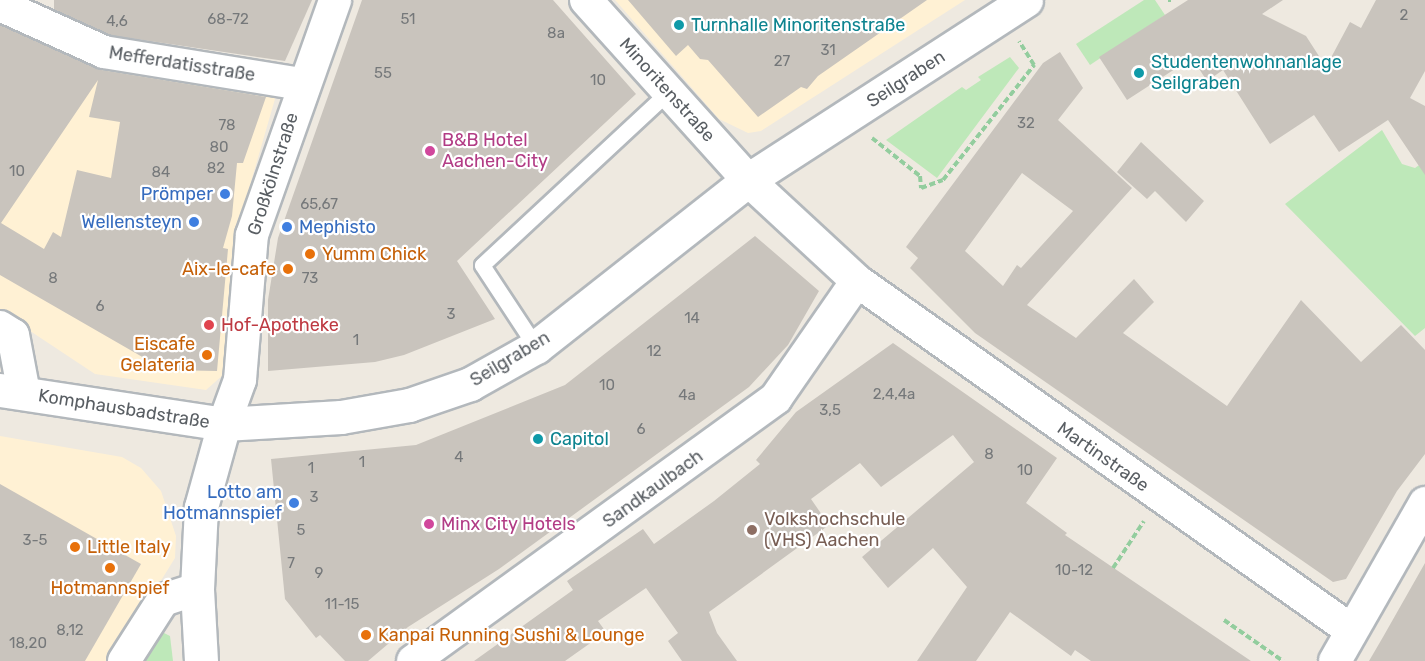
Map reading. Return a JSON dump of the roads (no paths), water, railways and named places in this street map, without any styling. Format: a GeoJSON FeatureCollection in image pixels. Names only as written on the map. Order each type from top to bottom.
{"type":"FeatureCollection","features":[{"type":"Feature","properties":{"kind":"street","name":"Großkölnstraße"},"geometry":{"type":"LineString","coordinates":[[224,424],[240,380],[252,236],[302,84],[335,0]]}},
{"type":"Feature","properties":{"kind":"street","name":"Minoritenstraße"},"geometry":{"type":"LineString","coordinates":[[586,0],[748,180]]}},
{"type":"Feature","properties":{"kind":"street","name":"Mefferdatisstraße"},"geometry":{"type":"LineString","coordinates":[[0,5],[32,9],[104,52],[302,84]]}},
{"type":"Feature","properties":{"kind":"street","name":"Seilgraben"},"geometry":{"type":"LineString","coordinates":[[224,424],[340,417],[409,405],[470,384],[536,347],[748,180],[1014,8]]}},
{"type":"Feature","properties":{"kind":"street"},"geometry":{"type":"LineString","coordinates":[[748,180],[857,282]]}},
{"type":"Feature","properties":{"kind":"street","name":"Martinstraße"},"geometry":{"type":"LineString","coordinates":[[857,282],[1351,630]]}},
{"type":"Feature","properties":{"kind":"street","name":"Sandkaulbach"},"geometry":{"type":"LineString","coordinates":[[413,661],[776,398],[857,282]]}},
{"type":"Feature","properties":{"kind":"street","name":"Komphausbadstraße"},"geometry":{"type":"LineString","coordinates":[[0,327],[13,335],[12,392],[224,424]]}},
{"type":"Feature","properties":{"kind":"street"},"geometry":{"type":"LineString","coordinates":[[201,661],[197,589],[201,507],[224,424]]}},
{"type":"Feature","properties":{"kind":"street"},"geometry":{"type":"LineString","coordinates":[[1335,661],[1425,503]]}},
{"type":"Feature","properties":{"kind":"street"},"geometry":{"type":"LineString","coordinates":[[124,661],[163,600],[197,589]]}},
{"type":"Feature","properties":{"kind":"lane"},"geometry":{"type":"LineString","coordinates":[[536,347],[482,265],[668,92]]}},
{"type":"Feature","properties":{"kind":"place","name":"Turnhalle Minoritenstraße"},"geometry":{"type":"Point","coordinates":[679,25]}},
{"type":"Feature","properties":{"kind":"place","name":"Studentenwohnanlage Seilgraben"},"geometry":{"type":"Point","coordinates":[1139,73]}},
{"type":"Feature","properties":{"kind":"place","name":"B&B Hotel Aachen-City"},"geometry":{"type":"Point","coordinates":[430,151]}},
{"type":"Feature","properties":{"kind":"place","name":"Prömper"},"geometry":{"type":"Point","coordinates":[225,194]}},
{"type":"Feature","properties":{"kind":"place","name":"Wellensteyn"},"geometry":{"type":"Point","coordinates":[194,222]}},
{"type":"Feature","properties":{"kind":"place","name":"Mephisto"},"geometry":{"type":"Point","coordinates":[287,227]}},
{"type":"Feature","properties":{"kind":"place","name":"Yumm Chick"},"geometry":{"type":"Point","coordinates":[310,254]}},
{"type":"Feature","properties":{"kind":"place","name":"Aix-le-cafe"},"geometry":{"type":"Point","coordinates":[288,269]}},
{"type":"Feature","properties":{"kind":"place","name":"Hof-Apotheke"},"geometry":{"type":"Point","coordinates":[209,325]}},
{"type":"Feature","properties":{"kind":"place","name":"Eiscafe Gelateria"},"geometry":{"type":"Point","coordinates":[207,355]}},
{"type":"Feature","properties":{"kind":"place","name":"Capitol"},"geometry":{"type":"Point","coordinates":[538,439]}},
{"type":"Feature","properties":{"kind":"place","name":"Lotto am Hotmannspief"},"geometry":{"type":"Point","coordinates":[294,503]}},
{"type":"Feature","properties":{"kind":"place","name":"Minx City Hotels"},"geometry":{"type":"Point","coordinates":[429,524]}},
{"type":"Feature","properties":{"kind":"place","name":"Volkshochschule (VHS) Aachen"},"geometry":{"type":"Point","coordinates":[752,530]}},
{"type":"Feature","properties":{"kind":"place","name":"Little Italy"},"geometry":{"type":"Point","coordinates":[75,547]}},
{"type":"Feature","properties":{"kind":"place","name":"Hotmannspief"},"geometry":{"type":"Point","coordinates":[110,568]}},
{"type":"Feature","properties":{"kind":"place","name":"Kanpai Running Sushi & Lounge"},"geometry":{"type":"Point","coordinates":[366,635]}}]}
